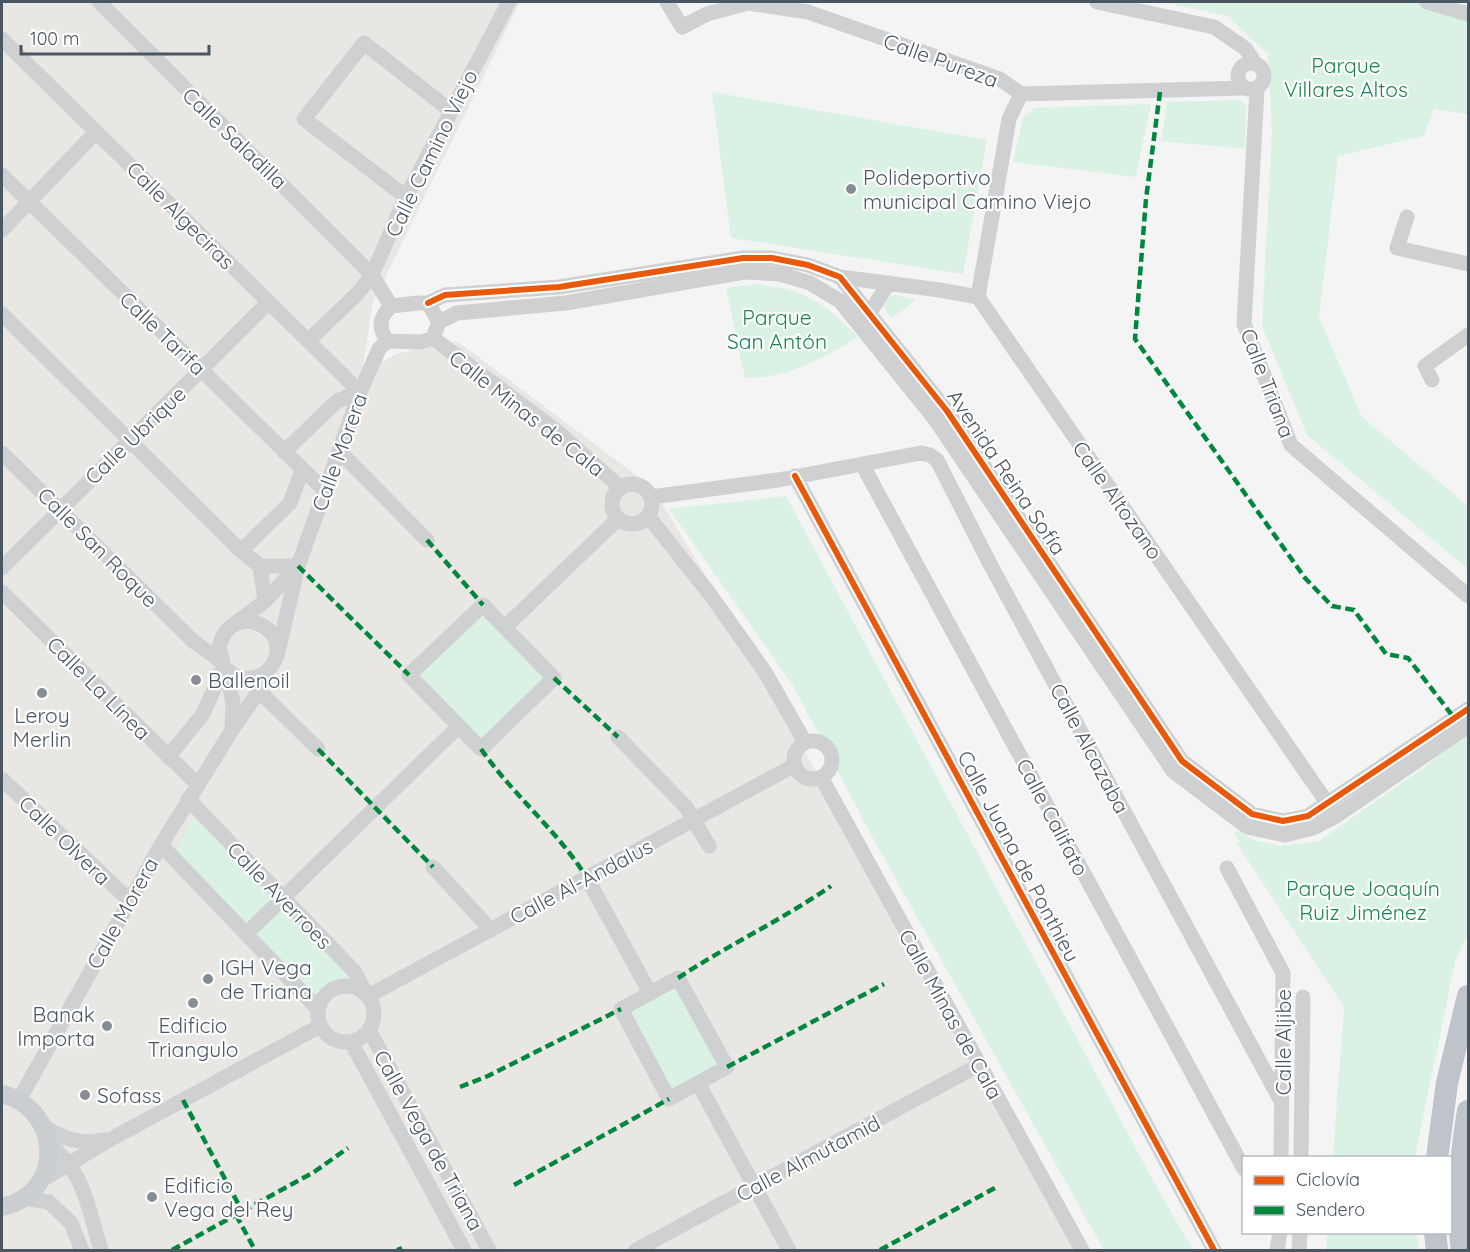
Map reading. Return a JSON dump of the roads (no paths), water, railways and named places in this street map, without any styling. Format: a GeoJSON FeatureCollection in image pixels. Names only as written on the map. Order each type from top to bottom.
{"type":"FeatureCollection","features":[{"type":"Feature","properties":{"kind":"highway"},"geometry":{"type":"LineString","coordinates":[[1437,1156],[1447,1083],[1468,996]]}},
{"type":"Feature","properties":{"kind":"highway"},"geometry":{"type":"LineString","coordinates":[[1462,1251],[1459,1233],[1468,1111]]}},
{"type":"Feature","properties":{"kind":"highway"},"geometry":{"type":"LineString","coordinates":[[1435,1234],[1437,1251]]}},
{"type":"Feature","properties":{"kind":"main road"},"geometry":{"type":"LineString","coordinates":[[2,1207],[24,1198],[40,1181],[47,1163],[46,1135],[33,1111],[10,1097]]}},
{"type":"Feature","properties":{"kind":"street","name":"Calle Saladilla"},"geometry":{"type":"LineString","coordinates":[[99,2],[372,275]]}},
{"type":"Feature","properties":{"kind":"street","name":"Calle Camino Viejo"},"geometry":{"type":"LineString","coordinates":[[309,342],[358,294],[372,275],[406,197],[510,2]]}},
{"type":"Feature","properties":{"kind":"street","name":"Calle Pureza"},"geometry":{"type":"LineString","coordinates":[[667,2],[682,27],[707,14],[748,3],[808,12],[1000,79],[1021,94],[1250,88]]}},
{"type":"Feature","properties":{"kind":"street"},"geometry":{"type":"LineString","coordinates":[[1096,2],[1214,27],[1246,49],[1254,62],[1264,70],[1264,81],[1250,88],[1238,82],[1238,71],[1245,63],[1254,62]]}},
{"type":"Feature","properties":{"kind":"street"},"geometry":{"type":"LineString","coordinates":[[1427,2],[1468,14]]}},
{"type":"Feature","properties":{"kind":"street","name":"Calle Algeciras"},"geometry":{"type":"LineString","coordinates":[[2,39],[360,392]]}},
{"type":"Feature","properties":{"kind":"street"},"geometry":{"type":"LineString","coordinates":[[406,197],[304,119],[364,43],[451,111]]}},
{"type":"Feature","properties":{"kind":"street","name":"Calle Triana"},"geometry":{"type":"LineString","coordinates":[[1250,88],[1244,324],[1291,445],[1468,596]]}},
{"type":"Feature","properties":{"kind":"street"},"geometry":{"type":"LineString","coordinates":[[428,303],[439,322],[433,338],[421,342],[387,341],[380,326],[381,316],[391,306],[428,303],[445,295],[558,287],[742,258],[772,258],[799,263],[840,277],[889,282],[978,297],[1009,119],[1021,94]]}},
{"type":"Feature","properties":{"kind":"street"},"geometry":{"type":"LineString","coordinates":[[2,230],[96,132]]}},
{"type":"Feature","properties":{"kind":"street","name":"Calle Tarifa"},"geometry":{"type":"LineString","coordinates":[[2,175],[325,491]]}},
{"type":"Feature","properties":{"kind":"street"},"geometry":{"type":"LineString","coordinates":[[1407,217],[1397,248],[1468,264]]}},
{"type":"Feature","properties":{"kind":"street","name":"Avenida Reina Sofía"},"geometry":{"type":"LineString","coordinates":[[439,322],[457,313],[566,303],[744,272],[780,274],[810,283],[840,301],[865,318],[947,411],[1182,761],[1252,814],[1283,821],[1308,816],[1468,709]]}},
{"type":"Feature","properties":{"kind":"street"},"geometry":{"type":"LineString","coordinates":[[372,275],[391,306]]}},
{"type":"Feature","properties":{"kind":"street"},"geometry":{"type":"LineString","coordinates":[[810,283],[818,281],[829,284],[840,277]]}},
{"type":"Feature","properties":{"kind":"street","name":"Avenida Reina Sofía"},"geometry":{"type":"LineString","coordinates":[[840,277],[865,318],[1173,771],[1247,826],[1285,835],[1313,828],[1336,816],[1468,726]]}},
{"type":"Feature","properties":{"kind":"street"},"geometry":{"type":"LineString","coordinates":[[865,318],[889,282]]}},
{"type":"Feature","properties":{"kind":"street","name":"Calle Altozano"},"geometry":{"type":"LineString","coordinates":[[978,297],[1336,816]]}},
{"type":"Feature","properties":{"kind":"street","name":"Calle Ubrique"},"geometry":{"type":"LineString","coordinates":[[2,568],[59,508],[130,441],[269,302]]}},
{"type":"Feature","properties":{"kind":"street"},"geometry":{"type":"LineString","coordinates":[[2,314],[241,551],[260,566],[298,566]]}},
{"type":"Feature","properties":{"kind":"street"},"geometry":{"type":"LineString","coordinates":[[1432,380],[1425,366],[1468,335]]}},
{"type":"Feature","properties":{"kind":"street","name":"Calle Minas de Cala"},"geometry":{"type":"LineString","coordinates":[[433,338],[558,432],[621,488]]}},
{"type":"Feature","properties":{"kind":"street","name":"Calle Morera"},"geometry":{"type":"LineString","coordinates":[[277,656],[298,566],[360,392],[379,349],[387,341]]}},
{"type":"Feature","properties":{"kind":"street"},"geometry":{"type":"LineString","coordinates":[[284,452],[337,400],[360,392]]}},
{"type":"Feature","properties":{"kind":"street"},"geometry":{"type":"LineString","coordinates":[[340,452],[427,540]]}},
{"type":"Feature","properties":{"kind":"street","name":"Calle San Roque"},"geometry":{"type":"LineString","coordinates":[[2,453],[193,641],[224,666]]}},
{"type":"Feature","properties":{"kind":"street","name":"Calle Alcazaba"},"geometry":{"type":"LineString","coordinates":[[651,497],[795,476],[921,453],[937,460],[995,574],[1282,1103]]}},
{"type":"Feature","properties":{"kind":"street","name":"Calle Califato"},"geometry":{"type":"LineString","coordinates":[[862,464],[1242,1165]]}},
{"type":"Feature","properties":{"kind":"street"},"geometry":{"type":"LineString","coordinates":[[241,551],[290,503],[302,470]]}},
{"type":"Feature","properties":{"kind":"street","name":"Calle Juana de Ponthieu"},"geometry":{"type":"LineString","coordinates":[[795,476],[1214,1251]]}},
{"type":"Feature","properties":{"kind":"street"},"geometry":{"type":"LineString","coordinates":[[635,485],[642,487],[651,497],[651,510],[648,516],[630,524],[618,519],[612,503],[621,488],[635,485]]}},
{"type":"Feature","properties":{"kind":"street"},"geometry":{"type":"LineString","coordinates":[[648,516],[709,593],[765,672],[805,742]]}},
{"type":"Feature","properties":{"kind":"street"},"geometry":{"type":"LineString","coordinates":[[505,627],[618,519]]}},
{"type":"Feature","properties":{"kind":"street"},"geometry":{"type":"LineString","coordinates":[[260,566],[266,601]]}},
{"type":"Feature","properties":{"kind":"street","name":"Calle Morera"},"geometry":{"type":"LineString","coordinates":[[229,628],[266,601],[298,566]]}},
{"type":"Feature","properties":{"kind":"street","name":"Calle La Línea"},"geometry":{"type":"LineString","coordinates":[[2,592],[198,785]]}},
{"type":"Feature","properties":{"kind":"street"},"geometry":{"type":"LineString","coordinates":[[483,605],[505,627],[554,678],[481,749],[409,675],[483,605]]}},
{"type":"Feature","properties":{"kind":"street"},"geometry":{"type":"LineString","coordinates":[[193,641],[252,621],[267,628],[276,640],[277,656],[267,672],[246,679],[224,666]]}},
{"type":"Feature","properties":{"kind":"street"},"geometry":{"type":"LineString","coordinates":[[229,628],[220,642],[233,703],[232,730]]}},
{"type":"Feature","properties":{"kind":"street"},"geometry":{"type":"LineString","coordinates":[[168,757],[203,714],[224,666]]}},
{"type":"Feature","properties":{"kind":"street","name":"Calle Morera"},"geometry":{"type":"LineString","coordinates":[[10,1097],[160,845],[259,691],[267,672]]}},
{"type":"Feature","properties":{"kind":"street"},"geometry":{"type":"LineString","coordinates":[[259,691],[318,749]]}},
{"type":"Feature","properties":{"kind":"street"},"geometry":{"type":"LineString","coordinates":[[247,933],[458,727]]}},
{"type":"Feature","properties":{"kind":"street"},"geometry":{"type":"LineString","coordinates":[[618,737],[682,803],[709,846]]}},
{"type":"Feature","properties":{"kind":"street"},"geometry":{"type":"LineString","coordinates":[[817,741],[831,752],[832,764],[821,777],[805,777],[795,765],[795,754],[805,742],[817,741]]}},
{"type":"Feature","properties":{"kind":"street","name":"Calle Al-Andalus"},"geometry":{"type":"LineString","coordinates":[[367,995],[795,765]]}},
{"type":"Feature","properties":{"kind":"street","name":"Calle Minas de Cala"},"geometry":{"type":"LineString","coordinates":[[821,777],[1082,1251]]}},
{"type":"Feature","properties":{"kind":"street","name":"Calle Olvera"},"geometry":{"type":"LineString","coordinates":[[2,779],[129,900]]}},
{"type":"Feature","properties":{"kind":"street","name":"Calle Averroes"},"geometry":{"type":"LineString","coordinates":[[189,800],[281,898],[355,972],[367,995]]}},
{"type":"Feature","properties":{"kind":"street"},"geometry":{"type":"LineString","coordinates":[[160,845],[318,1009]]}},
{"type":"Feature","properties":{"kind":"street"},"geometry":{"type":"LineString","coordinates":[[433,867],[491,930]]}},
{"type":"Feature","properties":{"kind":"street","name":"Calle Aljibe"},"geometry":{"type":"LineString","coordinates":[[1227,868],[1283,973],[1281,1156]]}},
{"type":"Feature","properties":{"kind":"street"},"geometry":{"type":"LineString","coordinates":[[587,878],[650,993]]}},
{"type":"Feature","properties":{"kind":"street"},"geometry":{"type":"LineString","coordinates":[[678,978],[727,1067],[669,1099],[621,1009],[650,993],[678,978]]}},
{"type":"Feature","properties":{"kind":"street"},"geometry":{"type":"LineString","coordinates":[[340,986],[357,988],[367,995],[375,1013],[369,1030],[351,1042],[333,1039],[320,1026],[318,1009],[326,994],[340,986]]}},
{"type":"Feature","properties":{"kind":"street"},"geometry":{"type":"LineString","coordinates":[[1301,1156],[1303,997]]}},
{"type":"Feature","properties":{"kind":"street"},"geometry":{"type":"LineString","coordinates":[[40,1181],[111,1139],[320,1026]]}},
{"type":"Feature","properties":{"kind":"street","name":"Calle Vega de Triana"},"geometry":{"type":"LineString","coordinates":[[369,1030],[489,1251]]}},
{"type":"Feature","properties":{"kind":"street","name":"Calle Vega de Triana"},"geometry":{"type":"LineString","coordinates":[[351,1042],[464,1251]]}},
{"type":"Feature","properties":{"kind":"street","name":"Calle Almutamid"},"geometry":{"type":"LineString","coordinates":[[636,1251],[979,1065]]}},
{"type":"Feature","properties":{"kind":"street"},"geometry":{"type":"LineString","coordinates":[[698,1083],[789,1251]]}},
{"type":"Feature","properties":{"kind":"street"},"geometry":{"type":"LineString","coordinates":[[46,1135],[89,1142],[111,1139]]}},
{"type":"Feature","properties":{"kind":"street"},"geometry":{"type":"LineString","coordinates":[[46,1135],[77,1173],[101,1251]]}},
{"type":"Feature","properties":{"kind":"street"},"geometry":{"type":"LineString","coordinates":[[24,1198],[49,1202],[71,1223],[82,1251]]}},
{"type":"Feature","properties":{"kind":"street"},"geometry":{"type":"LineString","coordinates":[[1299,1251],[1300,1234]]}},
{"type":"Feature","properties":{"kind":"place","name":"Polideportivo municipal Camino Viejo"},"geometry":{"type":"Point","coordinates":[851,189]}},
{"type":"Feature","properties":{"kind":"place","name":"Ballenoil"},"geometry":{"type":"Point","coordinates":[196,680]}},
{"type":"Feature","properties":{"kind":"place","name":"Leroy Merlin"},"geometry":{"type":"Point","coordinates":[42,693]}},
{"type":"Feature","properties":{"kind":"place","name":"IGH Vega de Triana"},"geometry":{"type":"Point","coordinates":[208,979]}},
{"type":"Feature","properties":{"kind":"place","name":"Edificio Triangulo"},"geometry":{"type":"Point","coordinates":[193,1003]}},
{"type":"Feature","properties":{"kind":"place","name":"Banak Importa"},"geometry":{"type":"Point","coordinates":[107,1026]}},
{"type":"Feature","properties":{"kind":"place","name":"Sofass"},"geometry":{"type":"Point","coordinates":[85,1095]}},
{"type":"Feature","properties":{"kind":"place","name":"Edificio Vega del Rey"},"geometry":{"type":"Point","coordinates":[152,1197]}},
{"type":"Feature","properties":{"kind":"park label","name":"Parque Villares Altos"},"geometry":{"type":"Point","coordinates":[1346,77]}},
{"type":"Feature","properties":{"kind":"park label","name":"Parque San Antón"},"geometry":{"type":"Point","coordinates":[777,329]}},
{"type":"Feature","properties":{"kind":"park label","name":"Parque Joaquín Ruiz Jiménez"},"geometry":{"type":"Point","coordinates":[1363,900]}}]}
